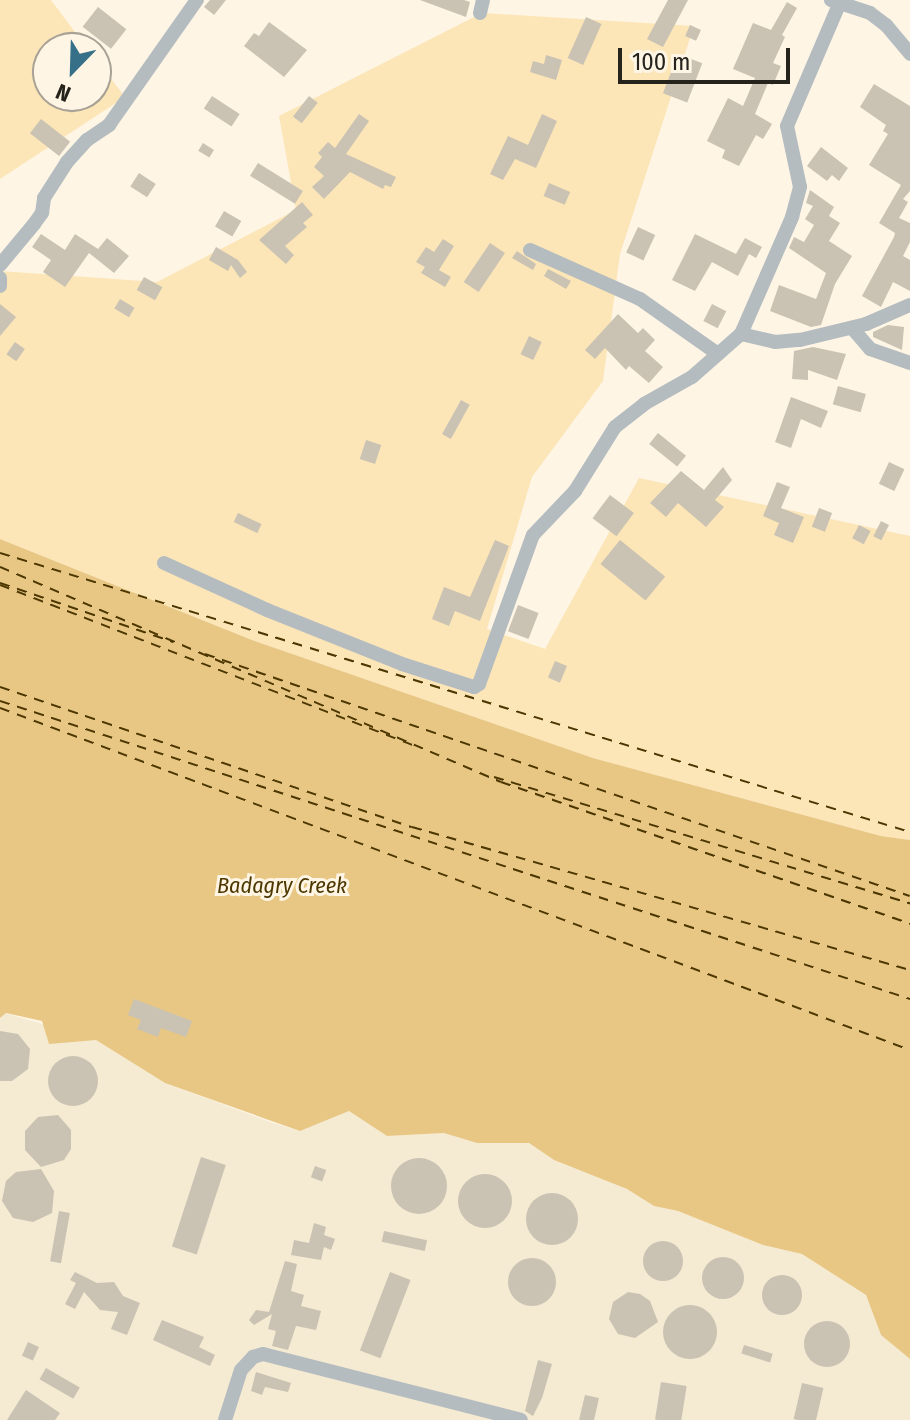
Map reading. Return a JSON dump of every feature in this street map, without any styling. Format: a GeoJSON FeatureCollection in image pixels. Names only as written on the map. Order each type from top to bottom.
{"type":"FeatureCollection","features":[{"type":"Feature","properties":{"kind":"street"},"geometry":{"type":"LineString","coordinates":[[0,265],[34,224],[44,198],[67,162],[87,140],[109,125],[197,0]]}},
{"type":"Feature","properties":{"kind":"street"},"geometry":{"type":"LineString","coordinates":[[164,563],[281,616],[402,664],[474,687],[482,678],[533,535],[575,491],[615,427],[644,404],[692,377],[741,334],[792,217],[800,187],[787,126],[837,1],[870,13],[886,25],[910,54]]}},
{"type":"Feature","properties":{"kind":"street"},"geometry":{"type":"LineString","coordinates":[[530,250],[640,299],[718,354]]}},
{"type":"Feature","properties":{"kind":"street"},"geometry":{"type":"LineString","coordinates":[[0,278],[0,286]]}},
{"type":"Feature","properties":{"kind":"street"},"geometry":{"type":"LineString","coordinates":[[741,334],[775,342],[800,340],[852,328],[910,305]]}},
{"type":"Feature","properties":{"kind":"street"},"geometry":{"type":"LineString","coordinates":[[852,328],[870,349],[910,363]]}},
{"type":"Feature","properties":{"kind":"street"},"geometry":{"type":"LineString","coordinates":[[225,1420],[241,1370],[253,1357],[263,1354],[521,1420]]}},
{"type":"Feature","properties":{"kind":"shaded area"},"geometry":{"type":"Polygon","coordinates":[[[0,0],[51,0],[75,32],[32,32],[32,112],[102,112],[0,179],[0,0]]]}},
{"type":"Feature","properties":{"kind":"shaded area"},"geometry":{"type":"Polygon","coordinates":[[[482,13],[694,26],[620,254],[603,381],[532,477],[487,629],[545,649],[639,478],[910,536],[910,840],[881,836],[593,758],[252,640],[0,539],[0,271],[157,282],[296,210],[279,116],[482,13]]]}},
{"type":"Feature","properties":{"kind":"shaded area"},"geometry":{"type":"Polygon","coordinates":[[[112,80],[125,97],[112,106],[112,80]]]}},
{"type":"Feature","properties":{"kind":"shaded area"},"geometry":{"type":"Polygon","coordinates":[[[5,1013],[96,1040],[165,1083],[270,1122],[300,1131],[349,1111],[387,1136],[445,1133],[477,1143],[529,1143],[554,1160],[627,1189],[654,1206],[678,1211],[763,1245],[802,1254],[866,1295],[881,1335],[910,1359],[910,1420],[0,1420],[0,1018],[5,1013]]]}},
{"type":"Feature","properties":{"kind":"water","name":"Badagry Creek"},"geometry":{"type":"Polygon","coordinates":[[[0,539],[252,640],[593,758],[881,836],[910,840],[910,1359],[881,1335],[866,1295],[802,1254],[763,1245],[678,1211],[654,1206],[627,1189],[554,1160],[529,1143],[477,1143],[444,1133],[387,1136],[349,1111],[300,1131],[165,1083],[96,1040],[49,1044],[42,1021],[6,1013],[0,1018],[0,539]]]}},
{"type":"Feature","properties":{"kind":"building"},"geometry":{"type":"Polygon","coordinates":[[[210,0],[226,0],[214,15],[204,7],[210,0]]]}},
{"type":"Feature","properties":{"kind":"building"},"geometry":{"type":"Polygon","coordinates":[[[420,0],[464,0],[470,2],[466,17],[420,0]]]}},
{"type":"Feature","properties":{"kind":"building"},"geometry":{"type":"Polygon","coordinates":[[[668,0],[688,0],[663,47],[647,39],[668,0]]]}},
{"type":"Feature","properties":{"kind":"building"},"geometry":{"type":"Polygon","coordinates":[[[787,2],[797,8],[782,35],[785,37],[773,63],[781,66],[773,85],[768,83],[755,114],[772,124],[763,139],[756,135],[739,166],[722,158],[725,150],[707,141],[728,98],[743,106],[755,78],[733,69],[753,23],[771,30],[787,2]]]}},
{"type":"Feature","properties":{"kind":"building"},"geometry":{"type":"Polygon","coordinates":[[[98,7],[126,29],[112,48],[112,32],[89,32],[83,27],[98,7]]]}},
{"type":"Feature","properties":{"kind":"building"},"geometry":{"type":"Polygon","coordinates":[[[586,17],[602,24],[583,65],[568,58],[586,17]]]}},
{"type":"Feature","properties":{"kind":"building"},"geometry":{"type":"Polygon","coordinates":[[[269,22],[307,50],[284,77],[244,46],[254,33],[259,36],[269,22]]]}},
{"type":"Feature","properties":{"kind":"building"},"geometry":{"type":"Polygon","coordinates":[[[690,25],[701,30],[696,41],[685,36],[690,25]]]}},
{"type":"Feature","properties":{"kind":"building"},"geometry":{"type":"Polygon","coordinates":[[[678,54],[702,63],[687,103],[663,93],[678,54]]]}},
{"type":"Feature","properties":{"kind":"building"},"geometry":{"type":"Polygon","coordinates":[[[546,55],[562,60],[556,80],[530,72],[533,61],[544,64],[546,55]]]}},
{"type":"Feature","properties":{"kind":"building"},"geometry":{"type":"Polygon","coordinates":[[[874,84],[910,106],[910,191],[903,199],[908,202],[899,218],[910,223],[910,242],[903,256],[910,260],[910,291],[893,282],[881,307],[862,296],[894,237],[895,233],[879,223],[901,185],[869,165],[888,134],[883,131],[886,125],[860,107],[874,84]]]}},
{"type":"Feature","properties":{"kind":"building"},"geometry":{"type":"Polygon","coordinates":[[[212,96],[240,114],[232,127],[204,109],[212,96]]]}},
{"type":"Feature","properties":{"kind":"building"},"geometry":{"type":"Polygon","coordinates":[[[309,96],[318,103],[302,123],[293,116],[309,96]]]}},
{"type":"Feature","properties":{"kind":"building"},"geometry":{"type":"Polygon","coordinates":[[[359,114],[369,121],[346,154],[396,177],[391,187],[385,185],[383,189],[350,172],[324,199],[312,187],[324,176],[314,167],[322,157],[318,153],[328,142],[335,148],[359,114]]]}},
{"type":"Feature","properties":{"kind":"building"},"geometry":{"type":"Polygon","coordinates":[[[542,114],[557,121],[536,168],[515,159],[503,180],[490,174],[508,136],[528,145],[542,114]]]}},
{"type":"Feature","properties":{"kind":"building"},"geometry":{"type":"Polygon","coordinates":[[[41,119],[70,142],[59,156],[30,133],[41,119]]]}},
{"type":"Feature","properties":{"kind":"building"},"geometry":{"type":"Polygon","coordinates":[[[203,143],[214,150],[209,158],[198,151],[203,143]]]}},
{"type":"Feature","properties":{"kind":"building"},"geometry":{"type":"Polygon","coordinates":[[[821,147],[848,168],[839,181],[832,175],[827,181],[807,166],[821,147]]]}},
{"type":"Feature","properties":{"kind":"building"},"geometry":{"type":"Polygon","coordinates":[[[258,163],[303,191],[295,204],[250,176],[258,163]]]}},
{"type":"Feature","properties":{"kind":"building"},"geometry":{"type":"Polygon","coordinates":[[[139,173],[156,184],[147,197],[130,186],[139,173]]]}},
{"type":"Feature","properties":{"kind":"building"},"geometry":{"type":"Polygon","coordinates":[[[549,183],[570,192],[565,205],[544,196],[549,183]]]}},
{"type":"Feature","properties":{"kind":"building"},"geometry":{"type":"Polygon","coordinates":[[[810,190],[834,207],[829,216],[840,223],[829,241],[852,256],[835,284],[821,325],[811,327],[770,311],[779,285],[816,299],[826,273],[789,248],[794,237],[804,242],[814,225],[805,219],[813,206],[806,203],[810,190]]]}},
{"type":"Feature","properties":{"kind":"building"},"geometry":{"type":"Polygon","coordinates":[[[302,202],[313,215],[303,223],[307,227],[285,246],[294,255],[286,264],[259,240],[302,202]]]}},
{"type":"Feature","properties":{"kind":"building"},"geometry":{"type":"Polygon","coordinates":[[[224,211],[241,221],[232,237],[215,227],[224,211]]]}},
{"type":"Feature","properties":{"kind":"building"},"geometry":{"type":"Polygon","coordinates":[[[638,227],[655,235],[643,260],[626,252],[638,227]]]}},
{"type":"Feature","properties":{"kind":"building"},"geometry":{"type":"Polygon","coordinates":[[[41,234],[65,250],[75,234],[98,249],[107,238],[129,256],[114,273],[89,253],[65,287],[43,272],[51,260],[32,247],[41,234]]]}},
{"type":"Feature","properties":{"kind":"building"},"geometry":{"type":"Polygon","coordinates":[[[695,234],[736,254],[745,238],[762,247],[756,258],[749,254],[738,276],[712,262],[695,291],[672,280],[695,234]]]}},
{"type":"Feature","properties":{"kind":"building"},"geometry":{"type":"Polygon","coordinates":[[[443,239],[454,246],[439,270],[451,277],[445,287],[421,273],[425,267],[416,262],[426,247],[434,252],[443,239]]]}},
{"type":"Feature","properties":{"kind":"building"},"geometry":{"type":"Polygon","coordinates":[[[490,243],[505,253],[479,292],[464,282],[490,243]]]}},
{"type":"Feature","properties":{"kind":"building"},"geometry":{"type":"Polygon","coordinates":[[[216,247],[238,260],[247,272],[240,278],[231,265],[228,271],[209,260],[216,247]]]}},
{"type":"Feature","properties":{"kind":"building"},"geometry":{"type":"Polygon","coordinates":[[[517,251],[536,264],[533,270],[512,258],[517,251]]]}},
{"type":"Feature","properties":{"kind":"building"},"geometry":{"type":"Polygon","coordinates":[[[548,269],[571,281],[566,289],[544,276],[548,269]]]}},
{"type":"Feature","properties":{"kind":"building"},"geometry":{"type":"Polygon","coordinates":[[[144,277],[162,287],[155,300],[137,290],[144,277]]]}},
{"type":"Feature","properties":{"kind":"building"},"geometry":{"type":"Polygon","coordinates":[[[120,299],[135,308],[129,317],[114,308],[120,299]]]}},
{"type":"Feature","properties":{"kind":"building"},"geometry":{"type":"Polygon","coordinates":[[[0,304],[16,317],[0,336],[0,304]]]}},
{"type":"Feature","properties":{"kind":"building"},"geometry":{"type":"Polygon","coordinates":[[[712,304],[726,311],[718,328],[703,321],[712,304]]]}},
{"type":"Feature","properties":{"kind":"building"},"geometry":{"type":"Polygon","coordinates":[[[618,314],[638,333],[643,328],[655,340],[645,351],[663,367],[649,383],[629,366],[626,370],[605,348],[595,359],[585,350],[618,314]]]}},
{"type":"Feature","properties":{"kind":"building"},"geometry":{"type":"Polygon","coordinates":[[[888,325],[904,327],[902,350],[873,337],[873,332],[888,325]]]}},
{"type":"Feature","properties":{"kind":"building"},"geometry":{"type":"Polygon","coordinates":[[[529,336],[542,342],[533,360],[521,354],[529,336]]]}},
{"type":"Feature","properties":{"kind":"building"},"geometry":{"type":"Polygon","coordinates":[[[15,342],[25,349],[16,361],[6,354],[15,342]]]}},
{"type":"Feature","properties":{"kind":"building"},"geometry":{"type":"Polygon","coordinates":[[[813,347],[846,354],[837,380],[808,370],[808,380],[792,379],[794,351],[813,347]]]}},
{"type":"Feature","properties":{"kind":"building"},"geometry":{"type":"Polygon","coordinates":[[[838,386],[866,394],[861,412],[833,404],[838,386]]]}},
{"type":"Feature","properties":{"kind":"building"},"geometry":{"type":"Polygon","coordinates":[[[791,397],[828,411],[821,428],[801,419],[791,448],[775,442],[791,397]]]}},
{"type":"Feature","properties":{"kind":"building"},"geometry":{"type":"Polygon","coordinates":[[[461,400],[470,405],[451,439],[442,434],[461,400]]]}},
{"type":"Feature","properties":{"kind":"building"},"geometry":{"type":"Polygon","coordinates":[[[658,433],[686,456],[677,467],[649,444],[658,433]]]}},
{"type":"Feature","properties":{"kind":"building"},"geometry":{"type":"Polygon","coordinates":[[[366,440],[381,445],[375,464],[360,459],[366,440]]]}},
{"type":"Feature","properties":{"kind":"building"},"geometry":{"type":"Polygon","coordinates":[[[889,462],[904,469],[894,491],[879,484],[889,462]]]}},
{"type":"Feature","properties":{"kind":"building"},"geometry":{"type":"Polygon","coordinates":[[[723,467],[732,480],[715,500],[724,507],[706,527],[678,503],[666,517],[650,503],[681,471],[704,490],[723,467]]]}},
{"type":"Feature","properties":{"kind":"building"},"geometry":{"type":"Polygon","coordinates":[[[777,482],[790,487],[781,508],[804,517],[793,543],[774,535],[779,523],[763,516],[777,482]]]}},
{"type":"Feature","properties":{"kind":"building"},"geometry":{"type":"Polygon","coordinates":[[[610,495],[634,513],[617,536],[593,518],[610,495]]]}},
{"type":"Feature","properties":{"kind":"building"},"geometry":{"type":"Polygon","coordinates":[[[819,508],[832,513],[825,532],[812,527],[819,508]]]}},
{"type":"Feature","properties":{"kind":"building"},"geometry":{"type":"Polygon","coordinates":[[[238,513],[262,524],[257,533],[234,522],[238,513]]]}},
{"type":"Feature","properties":{"kind":"building"},"geometry":{"type":"Polygon","coordinates":[[[881,521],[889,525],[881,540],[873,536],[881,521]]]}},
{"type":"Feature","properties":{"kind":"building"},"geometry":{"type":"Polygon","coordinates":[[[859,525],[871,531],[864,544],[852,538],[859,525]]]}},
{"type":"Feature","properties":{"kind":"building"},"geometry":{"type":"Polygon","coordinates":[[[495,540],[509,546],[480,621],[455,611],[449,626],[432,619],[444,587],[470,597],[495,540]]]}},
{"type":"Feature","properties":{"kind":"building"},"geometry":{"type":"Polygon","coordinates":[[[620,540],[665,577],[646,601],[600,564],[620,540]]]}},
{"type":"Feature","properties":{"kind":"building"},"geometry":{"type":"Polygon","coordinates":[[[518,605],[539,613],[529,639],[508,631],[518,605]]]}},
{"type":"Feature","properties":{"kind":"building"},"geometry":{"type":"Polygon","coordinates":[[[555,661],[567,666],[560,683],[548,678],[555,661]]]}},
{"type":"Feature","properties":{"kind":"building"},"geometry":{"type":"Polygon","coordinates":[[[134,999],[192,1021],[186,1037],[161,1028],[158,1037],[137,1029],[141,1020],[128,1015],[134,999]]]}},
{"type":"Feature","properties":{"kind":"building"},"geometry":{"type":"Polygon","coordinates":[[[0,1031],[18,1034],[30,1049],[28,1069],[12,1081],[0,1081],[0,1031]]]}},
{"type":"Feature","properties":{"kind":"building"},"geometry":{"type":"Polygon","coordinates":[[[73,1056],[90,1064],[98,1081],[90,1098],[73,1106],[56,1098],[48,1081],[56,1064],[73,1056]]]}},
{"type":"Feature","properties":{"kind":"building"},"geometry":{"type":"Polygon","coordinates":[[[58,1115],[71,1130],[71,1149],[64,1160],[41,1167],[25,1150],[25,1131],[38,1117],[58,1115]]]}},
{"type":"Feature","properties":{"kind":"building"},"geometry":{"type":"Polygon","coordinates":[[[201,1157],[226,1165],[197,1254],[172,1246],[201,1157]]]}},
{"type":"Feature","properties":{"kind":"building"},"geometry":{"type":"Polygon","coordinates":[[[419,1158],[439,1166],[447,1186],[439,1206],[419,1214],[399,1206],[391,1186],[399,1166],[419,1158]]]}},
{"type":"Feature","properties":{"kind":"building"},"geometry":{"type":"Polygon","coordinates":[[[315,1166],[326,1170],[322,1181],[311,1177],[315,1166]]]}},
{"type":"Feature","properties":{"kind":"building"},"geometry":{"type":"Polygon","coordinates":[[[41,1169],[54,1191],[52,1213],[33,1222],[13,1218],[2,1201],[6,1181],[16,1172],[41,1169]]]}},
{"type":"Feature","properties":{"kind":"building"},"geometry":{"type":"Polygon","coordinates":[[[485,1174],[504,1182],[512,1201],[504,1220],[485,1228],[466,1220],[458,1201],[466,1182],[485,1174]]]}},
{"type":"Feature","properties":{"kind":"building"},"geometry":{"type":"Polygon","coordinates":[[[552,1193],[570,1201],[578,1219],[570,1237],[552,1245],[534,1237],[526,1219],[534,1201],[552,1193]]]}},
{"type":"Feature","properties":{"kind":"building"},"geometry":{"type":"Polygon","coordinates":[[[59,1211],[70,1213],[61,1263],[50,1261],[59,1211]]]}},
{"type":"Feature","properties":{"kind":"building"},"geometry":{"type":"Polygon","coordinates":[[[314,1223],[326,1227],[324,1235],[335,1239],[331,1250],[324,1247],[321,1260],[291,1255],[294,1240],[309,1243],[314,1223]]]}},
{"type":"Feature","properties":{"kind":"building"},"geometry":{"type":"Polygon","coordinates":[[[384,1231],[427,1240],[425,1251],[382,1242],[384,1231]]]}},
{"type":"Feature","properties":{"kind":"building"},"geometry":{"type":"Polygon","coordinates":[[[663,1241],[677,1247],[683,1261],[677,1275],[663,1281],[649,1275],[643,1261],[649,1247],[663,1241]]]}},
{"type":"Feature","properties":{"kind":"building"},"geometry":{"type":"Polygon","coordinates":[[[723,1257],[738,1263],[744,1278],[738,1293],[723,1299],[708,1293],[702,1278],[708,1263],[723,1257]]]}},
{"type":"Feature","properties":{"kind":"building"},"geometry":{"type":"Polygon","coordinates":[[[532,1258],[549,1265],[556,1282],[549,1299],[532,1306],[515,1299],[508,1282],[515,1265],[532,1258]]]}},
{"type":"Feature","properties":{"kind":"building"},"geometry":{"type":"Polygon","coordinates":[[[285,1261],[297,1264],[291,1291],[304,1295],[301,1306],[321,1311],[316,1330],[296,1326],[288,1350],[272,1346],[276,1331],[268,1329],[272,1314],[254,1325],[249,1320],[256,1310],[269,1312],[285,1261]]]}},
{"type":"Feature","properties":{"kind":"building"},"geometry":{"type":"Polygon","coordinates":[[[75,1272],[97,1283],[114,1282],[123,1296],[140,1303],[127,1335],[111,1329],[118,1312],[100,1310],[84,1292],[75,1309],[65,1304],[76,1283],[70,1280],[75,1272]]]}},
{"type":"Feature","properties":{"kind":"building"},"geometry":{"type":"Polygon","coordinates":[[[390,1272],[411,1280],[380,1358],[360,1350],[390,1272]]]}},
{"type":"Feature","properties":{"kind":"building"},"geometry":{"type":"Polygon","coordinates":[[[782,1275],[796,1281],[802,1295],[796,1309],[782,1315],[768,1309],[762,1295],[768,1281],[782,1275]]]}},
{"type":"Feature","properties":{"kind":"building"},"geometry":{"type":"Polygon","coordinates":[[[628,1292],[640,1294],[650,1301],[658,1322],[635,1338],[618,1334],[609,1319],[613,1302],[628,1292]]]}},
{"type":"Feature","properties":{"kind":"building"},"geometry":{"type":"Polygon","coordinates":[[[690,1305],[709,1313],[717,1332],[709,1351],[690,1359],[671,1351],[663,1332],[671,1313],[690,1305]]]}},
{"type":"Feature","properties":{"kind":"building"},"geometry":{"type":"Polygon","coordinates":[[[162,1320],[204,1337],[199,1347],[215,1355],[210,1366],[153,1340],[162,1320]]]}},
{"type":"Feature","properties":{"kind":"building"},"geometry":{"type":"Polygon","coordinates":[[[827,1321],[843,1328],[850,1344],[843,1360],[827,1367],[811,1360],[804,1344],[811,1328],[827,1321]]]}},
{"type":"Feature","properties":{"kind":"building"},"geometry":{"type":"Polygon","coordinates":[[[28,1342],[39,1347],[33,1361],[22,1356],[28,1342]]]}},
{"type":"Feature","properties":{"kind":"building"},"geometry":{"type":"Polygon","coordinates":[[[744,1345],[773,1354],[770,1362],[741,1354],[744,1345]]]}},
{"type":"Feature","properties":{"kind":"building"},"geometry":{"type":"Polygon","coordinates":[[[538,1360],[552,1364],[533,1416],[525,1411],[538,1360]]]}},
{"type":"Feature","properties":{"kind":"building"},"geometry":{"type":"Polygon","coordinates":[[[46,1368],[80,1388],[73,1399],[40,1379],[46,1368]]]}},
{"type":"Feature","properties":{"kind":"building"},"geometry":{"type":"Polygon","coordinates":[[[256,1372],[291,1383],[288,1392],[265,1387],[262,1395],[251,1391],[256,1372]]]}},
{"type":"Feature","properties":{"kind":"building"},"geometry":{"type":"Polygon","coordinates":[[[661,1382],[687,1386],[681,1420],[655,1420],[661,1382]]]}},
{"type":"Feature","properties":{"kind":"building"},"geometry":{"type":"Polygon","coordinates":[[[802,1383],[823,1388],[816,1420],[794,1419],[802,1383]]]}},
{"type":"Feature","properties":{"kind":"building"},"geometry":{"type":"Polygon","coordinates":[[[26,1390],[60,1413],[55,1420],[7,1420],[26,1390]]]}},
{"type":"Feature","properties":{"kind":"building"},"geometry":{"type":"Polygon","coordinates":[[[585,1395],[599,1398],[594,1420],[579,1420],[585,1395]]]}},
{"type":"Feature","properties":{"kind":"ferry route"},"geometry":{"type":"LineString","coordinates":[[0,553],[910,832]]}},
{"type":"Feature","properties":{"kind":"ferry route"},"geometry":{"type":"LineString","coordinates":[[0,567],[501,782],[910,924]]}},
{"type":"Feature","properties":{"kind":"ferry route"},"geometry":{"type":"LineString","coordinates":[[0,583],[173,642]]}},
{"type":"Feature","properties":{"kind":"ferry route"},"geometry":{"type":"LineString","coordinates":[[0,585],[417,747]]}},
{"type":"Feature","properties":{"kind":"ferry route"},"geometry":{"type":"LineString","coordinates":[[205,654],[910,896]]}},
{"type":"Feature","properties":{"kind":"ferry route"},"geometry":{"type":"LineString","coordinates":[[0,687],[412,827],[910,970]]}},
{"type":"Feature","properties":{"kind":"ferry route"},"geometry":{"type":"LineString","coordinates":[[0,701],[910,999]]}},
{"type":"Feature","properties":{"kind":"ferry route"},"geometry":{"type":"LineString","coordinates":[[0,708],[910,1050]]}},
{"type":"Feature","properties":{"kind":"ferry route"},"geometry":{"type":"LineString","coordinates":[[494,777],[910,903]]}}]}
